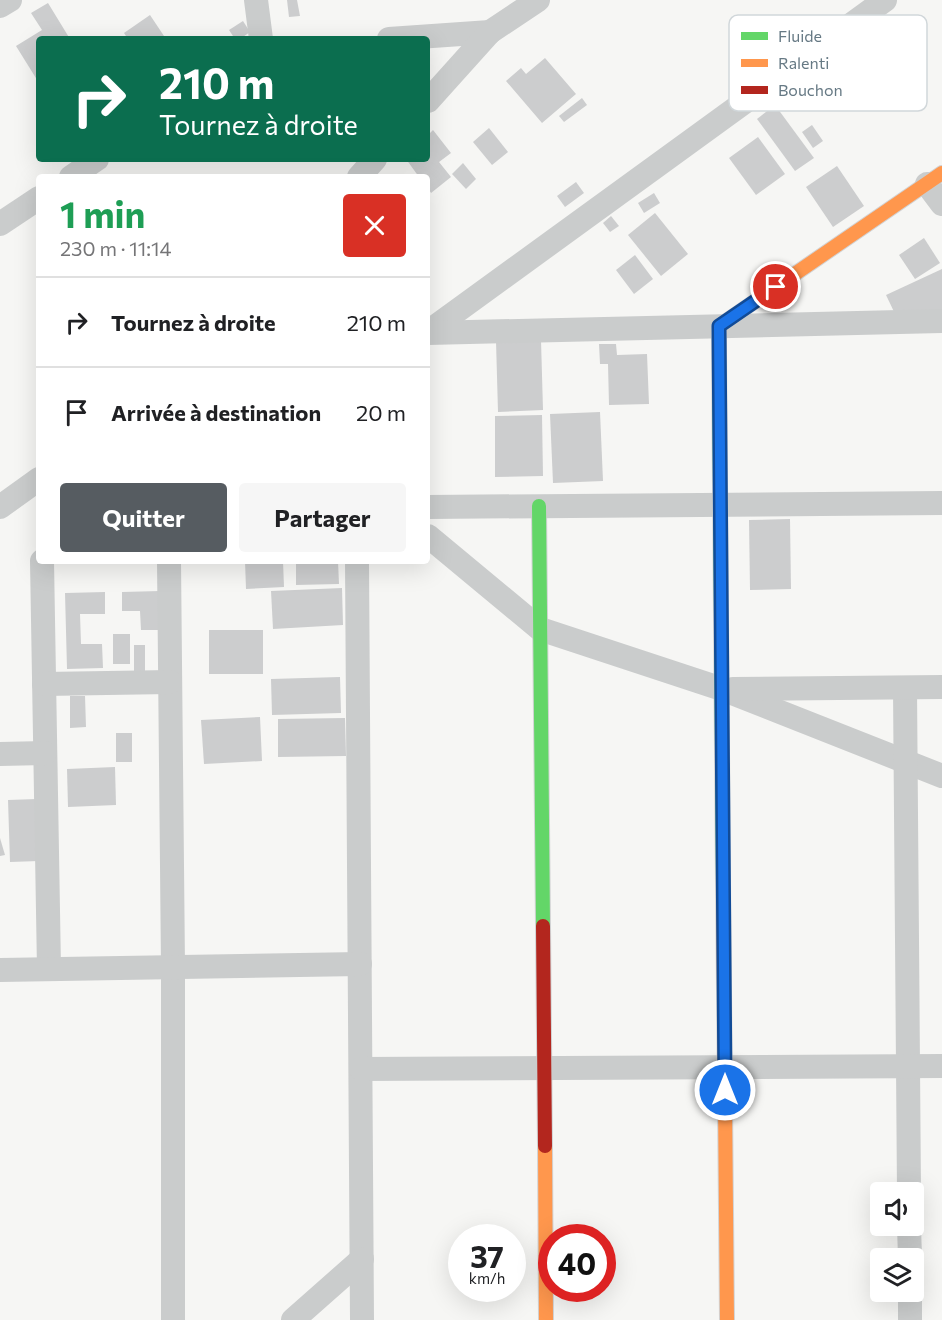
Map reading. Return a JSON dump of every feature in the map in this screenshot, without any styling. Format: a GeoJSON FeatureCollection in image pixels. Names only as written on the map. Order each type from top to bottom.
{"type":"FeatureCollection","features":[{"type":"Feature","properties":{"kind":"street"},"geometry":{"type":"LineString","coordinates":[[0,6],[10,0]]}},
{"type":"Feature","properties":{"kind":"street"},"geometry":{"type":"LineString","coordinates":[[256,0],[261,36]]}},
{"type":"Feature","properties":{"kind":"street"},"geometry":{"type":"LineString","coordinates":[[430,99],[490,32],[538,0]]}},
{"type":"Feature","properties":{"kind":"street"},"geometry":{"type":"LineString","coordinates":[[864,15],[885,0]]}},
{"type":"Feature","properties":{"kind":"street"},"geometry":{"type":"LineString","coordinates":[[430,36],[490,32]]}},
{"type":"Feature","properties":{"kind":"street"},"geometry":{"type":"LineString","coordinates":[[430,331],[732,111]]}},
{"type":"Feature","properties":{"kind":"street"},"geometry":{"type":"LineString","coordinates":[[75,174],[93,162]]}},
{"type":"Feature","properties":{"kind":"street"},"geometry":{"type":"LineString","coordinates":[[362,174],[372,162]]}},
{"type":"Feature","properties":{"kind":"street"},"geometry":{"type":"LineString","coordinates":[[719,326],[935,179],[942,204]]}},
{"type":"Feature","properties":{"kind":"street"},"geometry":{"type":"LineString","coordinates":[[0,224],[36,200]]}},
{"type":"Feature","properties":{"kind":"street"},"geometry":{"type":"LineString","coordinates":[[430,332],[942,321]]}},
{"type":"Feature","properties":{"kind":"street"},"geometry":{"type":"LineString","coordinates":[[719,326],[727,1320]]}},
{"type":"Feature","properties":{"kind":"street"},"geometry":{"type":"LineString","coordinates":[[0,507],[36,480]]}},
{"type":"Feature","properties":{"kind":"street"},"geometry":{"type":"LineString","coordinates":[[430,507],[942,503]]}},
{"type":"Feature","properties":{"kind":"street"},"geometry":{"type":"LineString","coordinates":[[539,506],[546,1320]]}},
{"type":"Feature","properties":{"kind":"street"},"geometry":{"type":"LineString","coordinates":[[430,538],[540,629],[722,689],[942,776]]}},
{"type":"Feature","properties":{"kind":"street"},"geometry":{"type":"LineString","coordinates":[[42,564],[49,969]]}},
{"type":"Feature","properties":{"kind":"street"},"geometry":{"type":"LineString","coordinates":[[169,564],[173,967],[173,1320]]}},
{"type":"Feature","properties":{"kind":"street"},"geometry":{"type":"LineString","coordinates":[[357,564],[362,1320]]}},
{"type":"Feature","properties":{"kind":"street"},"geometry":{"type":"LineString","coordinates":[[44,684],[170,682]]}},
{"type":"Feature","properties":{"kind":"street"},"geometry":{"type":"LineString","coordinates":[[905,687],[909,1182]]}},
{"type":"Feature","properties":{"kind":"street"},"geometry":{"type":"LineString","coordinates":[[722,689],[942,687]]}},
{"type":"Feature","properties":{"kind":"street"},"geometry":{"type":"LineString","coordinates":[[0,754],[45,753]]}},
{"type":"Feature","properties":{"kind":"street"},"geometry":{"type":"LineString","coordinates":[[0,970],[360,964]]}},
{"type":"Feature","properties":{"kind":"street"},"geometry":{"type":"LineString","coordinates":[[361,1069],[942,1066]]}},
{"type":"Feature","properties":{"kind":"street"},"geometry":{"type":"LineString","coordinates":[[293,1320],[362,1259]]}},
{"type":"Feature","properties":{"kind":"street"},"geometry":{"type":"LineString","coordinates":[[910,1302],[910,1320]]}},
{"type":"Feature","properties":{"kind":"building"},"geometry":{"type":"Polygon","coordinates":[[[287,0],[297,0],[300,16],[289,17],[287,0]]]}},
{"type":"Feature","properties":{"kind":"building"},"geometry":{"type":"Polygon","coordinates":[[[48,3],[68,36],[36,36],[36,78],[16,46],[42,30],[31,13],[48,3]]]}},
{"type":"Feature","properties":{"kind":"building"},"geometry":{"type":"Polygon","coordinates":[[[150,15],[164,36],[126,36],[124,33],[150,15]]]}},
{"type":"Feature","properties":{"kind":"building"},"geometry":{"type":"Polygon","coordinates":[[[243,21],[250,32],[244,36],[233,36],[229,30],[243,21]]]}},
{"type":"Feature","properties":{"kind":"building"},"geometry":{"type":"Polygon","coordinates":[[[545,58],[576,94],[542,123],[506,81],[521,68],[526,74],[545,58]]]}},
{"type":"Feature","properties":{"kind":"building"},"geometry":{"type":"Polygon","coordinates":[[[582,98],[587,105],[564,122],[559,116],[582,98]]]}},
{"type":"Feature","properties":{"kind":"building"},"geometry":{"type":"Polygon","coordinates":[[[767,111],[779,111],[814,158],[795,171],[757,119],[767,111]]]}},
{"type":"Feature","properties":{"kind":"building"},"geometry":{"type":"Polygon","coordinates":[[[812,125],[823,141],[813,148],[802,132],[812,125]]]}},
{"type":"Feature","properties":{"kind":"building"},"geometry":{"type":"Polygon","coordinates":[[[489,128],[508,152],[492,165],[473,142],[489,128]]]}},
{"type":"Feature","properties":{"kind":"building"},"geometry":{"type":"Polygon","coordinates":[[[433,130],[451,153],[439,162],[451,177],[431,193],[430,174],[417,174],[408,162],[430,162],[430,133],[433,130]]]}},
{"type":"Feature","properties":{"kind":"building"},"geometry":{"type":"Polygon","coordinates":[[[758,137],[785,174],[756,195],[729,158],[758,137]]]}},
{"type":"Feature","properties":{"kind":"building"},"geometry":{"type":"Polygon","coordinates":[[[463,163],[476,179],[466,189],[452,174],[463,163]]]}},
{"type":"Feature","properties":{"kind":"building"},"geometry":{"type":"Polygon","coordinates":[[[837,166],[864,206],[833,227],[806,187],[837,166]]]}},
{"type":"Feature","properties":{"kind":"building"},"geometry":{"type":"Polygon","coordinates":[[[576,182],[584,193],[565,207],[557,196],[576,182]]]}},
{"type":"Feature","properties":{"kind":"building"},"geometry":{"type":"Polygon","coordinates":[[[654,193],[660,203],[644,213],[638,203],[654,193]]]}},
{"type":"Feature","properties":{"kind":"building"},"geometry":{"type":"Polygon","coordinates":[[[655,213],[688,254],[661,276],[628,235],[655,213]]]}},
{"type":"Feature","properties":{"kind":"building"},"geometry":{"type":"Polygon","coordinates":[[[611,216],[619,226],[610,232],[603,223],[611,216]]]}},
{"type":"Feature","properties":{"kind":"building"},"geometry":{"type":"Polygon","coordinates":[[[924,238],[940,263],[915,279],[899,255],[924,238]]]}},
{"type":"Feature","properties":{"kind":"building"},"geometry":{"type":"Polygon","coordinates":[[[635,255],[653,279],[634,294],[616,270],[635,255]]]}},
{"type":"Feature","properties":{"kind":"building"},"geometry":{"type":"Polygon","coordinates":[[[942,269],[942,311],[897,318],[886,295],[942,269]]]}},
{"type":"Feature","properties":{"kind":"building"},"geometry":{"type":"Polygon","coordinates":[[[541,340],[543,410],[498,412],[496,341],[541,340]]]}},
{"type":"Feature","properties":{"kind":"building"},"geometry":{"type":"Polygon","coordinates":[[[599,344],[616,344],[617,355],[647,354],[649,404],[609,405],[608,364],[600,364],[599,344]]]}},
{"type":"Feature","properties":{"kind":"building"},"geometry":{"type":"Polygon","coordinates":[[[600,412],[603,481],[553,483],[550,414],[600,412]]]}},
{"type":"Feature","properties":{"kind":"building"},"geometry":{"type":"Polygon","coordinates":[[[542,415],[543,476],[495,477],[495,416],[542,415]]]}},
{"type":"Feature","properties":{"kind":"building"},"geometry":{"type":"Polygon","coordinates":[[[790,519],[791,589],[750,590],[749,520],[790,519]]]}},
{"type":"Feature","properties":{"kind":"building"},"geometry":{"type":"Polygon","coordinates":[[[245,564],[283,564],[284,587],[246,589],[245,564]]]}},
{"type":"Feature","properties":{"kind":"building"},"geometry":{"type":"Polygon","coordinates":[[[296,564],[338,564],[339,584],[296,585],[296,564]]]}},
{"type":"Feature","properties":{"kind":"building"},"geometry":{"type":"Polygon","coordinates":[[[342,588],[343,625],[273,629],[271,591],[342,588]]]}},
{"type":"Feature","properties":{"kind":"building"},"geometry":{"type":"Polygon","coordinates":[[[161,591],[162,630],[141,630],[140,611],[122,611],[122,592],[161,591]]]}},
{"type":"Feature","properties":{"kind":"building"},"geometry":{"type":"Polygon","coordinates":[[[105,592],[105,614],[80,614],[81,644],[102,644],[103,668],[67,669],[65,593],[105,592]]]}},
{"type":"Feature","properties":{"kind":"building"},"geometry":{"type":"Polygon","coordinates":[[[209,630],[263,630],[263,674],[209,674],[209,630]]]}},
{"type":"Feature","properties":{"kind":"building"},"geometry":{"type":"Polygon","coordinates":[[[113,634],[130,634],[130,664],[113,664],[113,634]]]}},
{"type":"Feature","properties":{"kind":"building"},"geometry":{"type":"Polygon","coordinates":[[[134,645],[145,645],[145,671],[134,672],[134,645]]]}},
{"type":"Feature","properties":{"kind":"building"},"geometry":{"type":"Polygon","coordinates":[[[340,677],[341,713],[272,715],[271,679],[340,677]]]}},
{"type":"Feature","properties":{"kind":"building"},"geometry":{"type":"Polygon","coordinates":[[[70,696],[85,696],[86,727],[70,728],[70,696]]]}},
{"type":"Feature","properties":{"kind":"building"},"geometry":{"type":"Polygon","coordinates":[[[260,717],[262,761],[204,764],[201,720],[260,717]]]}},
{"type":"Feature","properties":{"kind":"building"},"geometry":{"type":"Polygon","coordinates":[[[345,718],[346,756],[278,757],[278,719],[345,718]]]}},
{"type":"Feature","properties":{"kind":"building"},"geometry":{"type":"Polygon","coordinates":[[[116,733],[132,733],[132,762],[116,762],[116,733]]]}},
{"type":"Feature","properties":{"kind":"building"},"geometry":{"type":"Polygon","coordinates":[[[115,767],[116,805],[68,807],[67,769],[115,767]]]}},
{"type":"Feature","properties":{"kind":"building"},"geometry":{"type":"Polygon","coordinates":[[[37,799],[39,861],[10,862],[8,800],[37,799]]]}},
{"type":"Feature","properties":{"kind":"building"},"geometry":{"type":"Polygon","coordinates":[[[0,838],[5,855],[0,856],[0,838]]]}},
{"type":"Feature","properties":{"kind":"traffic: fast"},"geometry":{"type":"LineString","coordinates":[[719,353],[723,883]]}},
{"type":"Feature","properties":{"kind":"traffic: fast"},"geometry":{"type":"LineString","coordinates":[[539,506],[543,926]]}},
{"type":"Feature","properties":{"kind":"traffic: slow"},"geometry":{"type":"LineString","coordinates":[[719,353],[719,326],[942,173]]}},
{"type":"Feature","properties":{"kind":"traffic: slow"},"geometry":{"type":"LineString","coordinates":[[723,883],[727,1320]]}},
{"type":"Feature","properties":{"kind":"traffic: slow"},"geometry":{"type":"LineString","coordinates":[[545,1146],[546,1320]]}},
{"type":"Feature","properties":{"kind":"traffic: jam"},"geometry":{"type":"LineString","coordinates":[[543,926],[545,1146]]}},
{"type":"Feature","properties":{"kind":"route"},"geometry":{"type":"LineString","coordinates":[[725,1090],[719,326],[776,287]]}}]}
